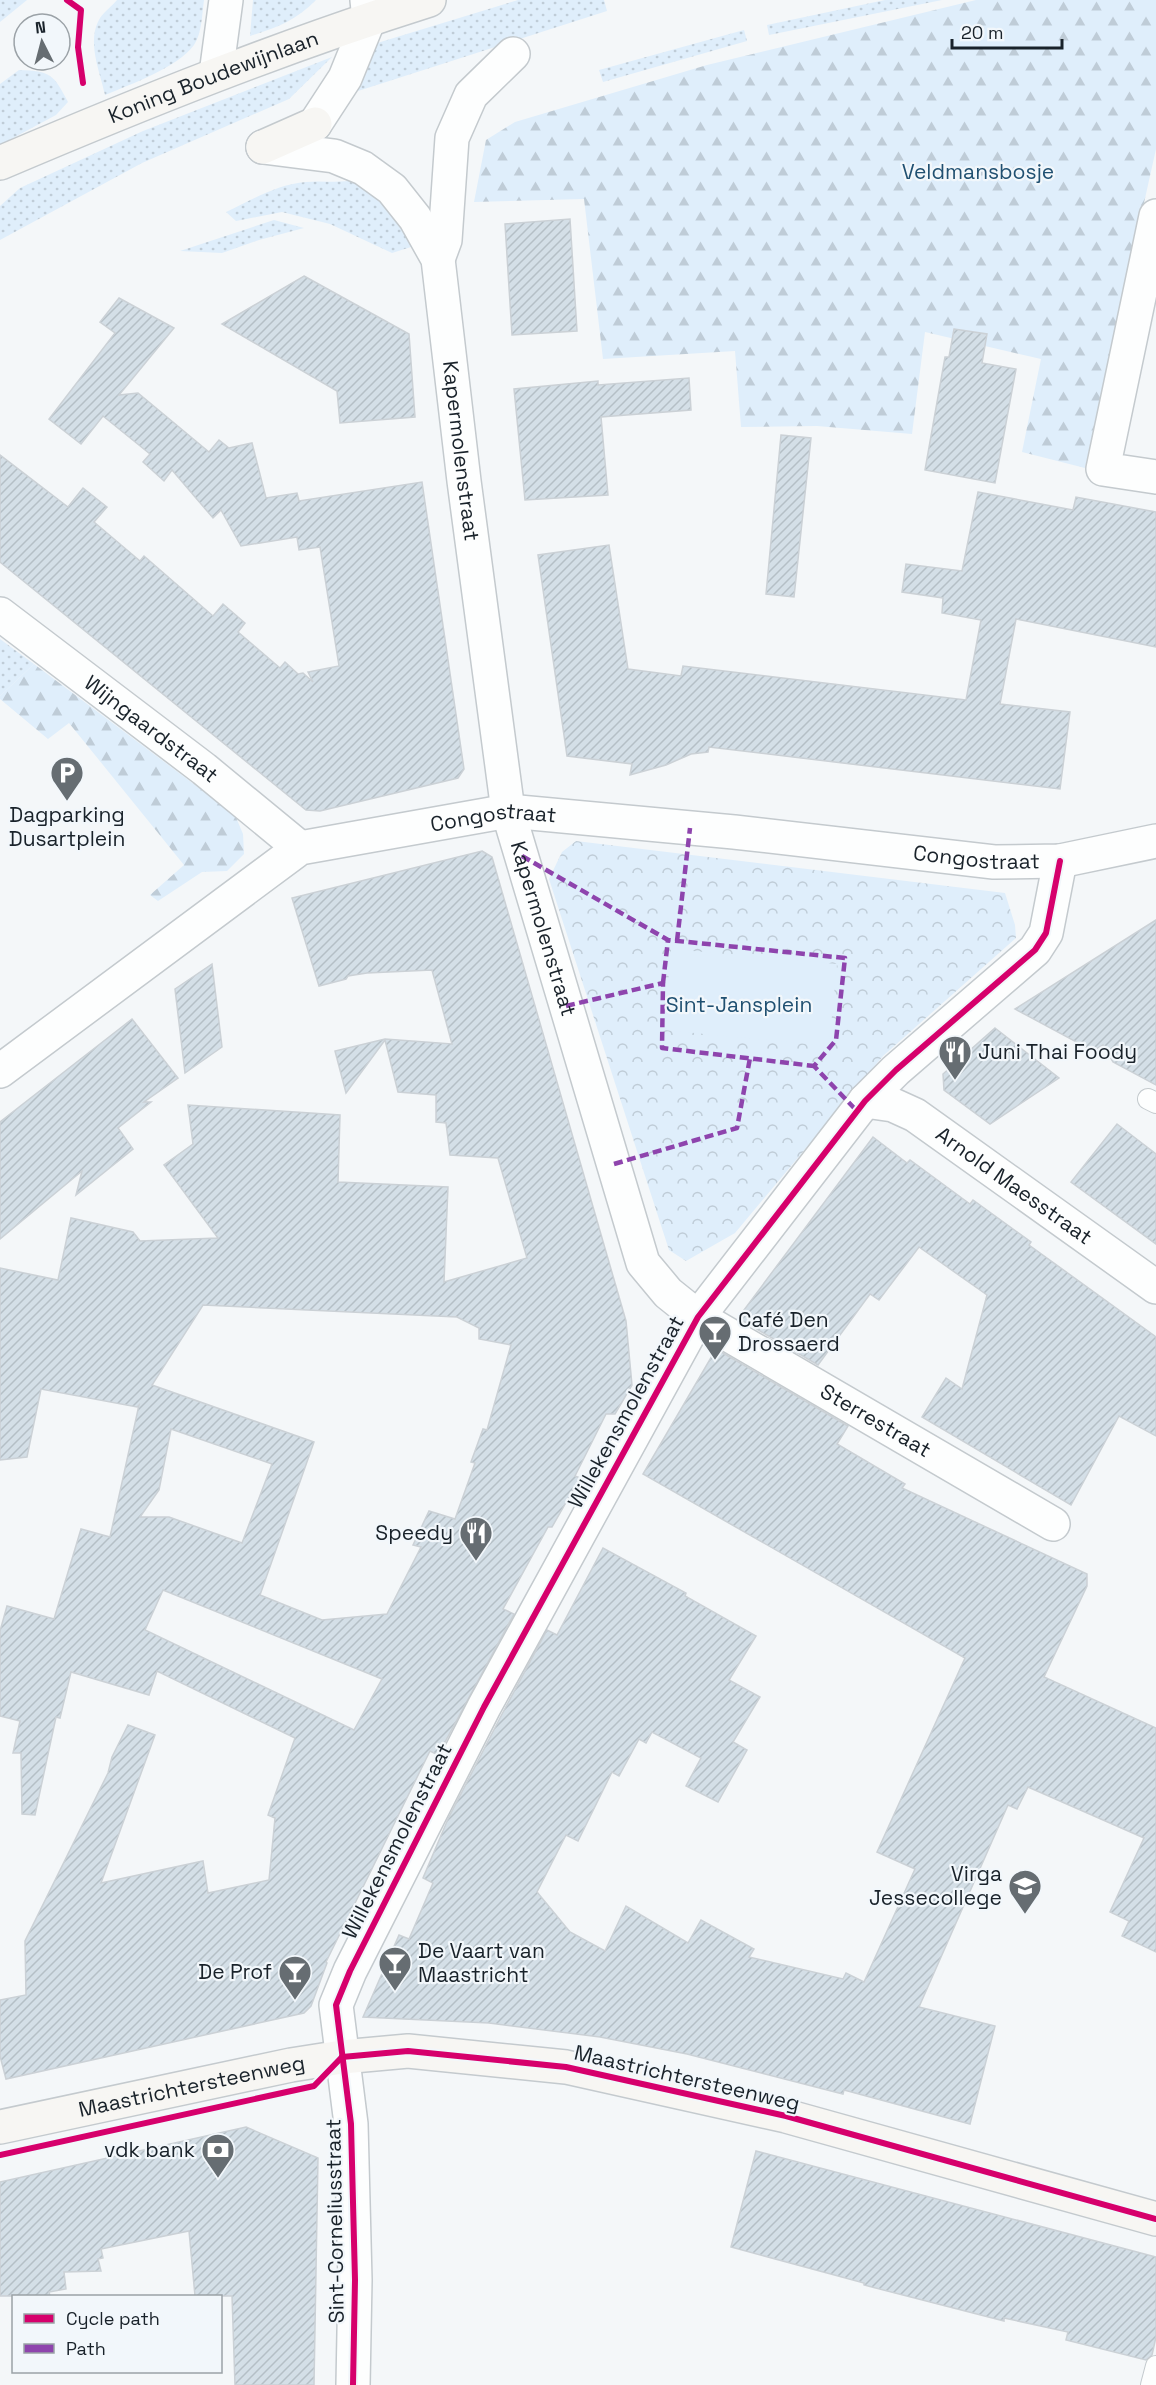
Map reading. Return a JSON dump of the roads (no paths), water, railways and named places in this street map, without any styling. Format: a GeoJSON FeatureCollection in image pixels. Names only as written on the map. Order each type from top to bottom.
{"type":"FeatureCollection","features":[{"type":"Feature","properties":{"kind":"main road","name":"Koning Boudewijnlaan"},"geometry":{"type":"LineString","coordinates":[[0,163],[368,10],[429,0]]}},
{"type":"Feature","properties":{"kind":"main road"},"geometry":{"type":"LineString","coordinates":[[263,147],[315,124]]}},
{"type":"Feature","properties":{"kind":"main road","name":"Maastrichtersteenweg"},"geometry":{"type":"LineString","coordinates":[[0,2127],[291,2065],[342,2057],[408,2051],[566,2067],[786,2116],[1156,2219]]}},
{"type":"Feature","properties":{"kind":"street"},"geometry":{"type":"LineString","coordinates":[[216,74],[226,0]]}},
{"type":"Feature","properties":{"kind":"street"},"geometry":{"type":"LineString","coordinates":[[315,124],[345,78],[368,10]]}},
{"type":"Feature","properties":{"kind":"street","name":"Kapermolenstraat"},"geometry":{"type":"LineString","coordinates":[[438,259],[445,240],[452,138],[471,95],[513,54]]}},
{"type":"Feature","properties":{"kind":"street","name":"Kapermolenstraat"},"geometry":{"type":"LineString","coordinates":[[263,147],[334,156],[363,168],[392,189],[415,218],[438,259],[508,811],[643,1263],[668,1293],[698,1317]]}},
{"type":"Feature","properties":{"kind":"street"},"geometry":{"type":"LineString","coordinates":[[1156,216],[1103,469],[1156,477]]}},
{"type":"Feature","properties":{"kind":"street","name":"Wijngaardstraat"},"geometry":{"type":"LineString","coordinates":[[0,614],[204,770],[300,848]]}},
{"type":"Feature","properties":{"kind":"street","name":"Congostraat"},"geometry":{"type":"LineString","coordinates":[[0,1071],[300,848],[508,811],[734,832],[994,862],[1060,861]]}},
{"type":"Feature","properties":{"kind":"street"},"geometry":{"type":"LineString","coordinates":[[1060,861],[1156,841]]}},
{"type":"Feature","properties":{"kind":"street","name":"Willekensmolenstraat"},"geometry":{"type":"LineString","coordinates":[[342,2057],[336,2005],[350,1971],[484,1707],[698,1317],[865,1101],[896,1070],[1035,950],[1046,933],[1060,861]]}},
{"type":"Feature","properties":{"kind":"street","name":"Arnold Maesstraat"},"geometry":{"type":"LineString","coordinates":[[865,1101],[893,1105],[915,1115],[1156,1287]]}},
{"type":"Feature","properties":{"kind":"street","name":"Sterrestraat"},"geometry":{"type":"LineString","coordinates":[[698,1317],[1053,1524]]}},
{"type":"Feature","properties":{"kind":"street","name":"Sint-Corneliusstraat"},"geometry":{"type":"LineString","coordinates":[[342,2057],[351,2124],[354,2280],[353,2385]]}},
{"type":"Feature","properties":{"kind":"lane"},"geometry":{"type":"LineString","coordinates":[[1151,2385],[1156,2366]]}},
{"type":"Feature","properties":{"kind":"place","name":"Dagparking Dusartplein"},"geometry":{"type":"Point","coordinates":[67,802]}},
{"type":"Feature","properties":{"kind":"place","name":"Juni Thai Foody"},"geometry":{"type":"Point","coordinates":[955,1081]}},
{"type":"Feature","properties":{"kind":"place","name":"Café Den Drossaerd"},"geometry":{"type":"Point","coordinates":[715,1361]}},
{"type":"Feature","properties":{"kind":"place","name":"Speedy"},"geometry":{"type":"Point","coordinates":[476,1562]}},
{"type":"Feature","properties":{"kind":"place","name":"Virga Jessecollege"},"geometry":{"type":"Point","coordinates":[1025,1915]}},
{"type":"Feature","properties":{"kind":"place","name":"De Vaart van Maastricht"},"geometry":{"type":"Point","coordinates":[395,1992]}},
{"type":"Feature","properties":{"kind":"place","name":"De Prof"},"geometry":{"type":"Point","coordinates":[295,2001]}},
{"type":"Feature","properties":{"kind":"place","name":"vdk bank"},"geometry":{"type":"Point","coordinates":[218,2179]}},
{"type":"Feature","properties":{"kind":"park label","name":"Veldmansbosje"},"geometry":{"type":"Point","coordinates":[978,172]}},
{"type":"Feature","properties":{"kind":"park label","name":"Sint-Jansplein"},"geometry":{"type":"Point","coordinates":[739,1005]}}]}
